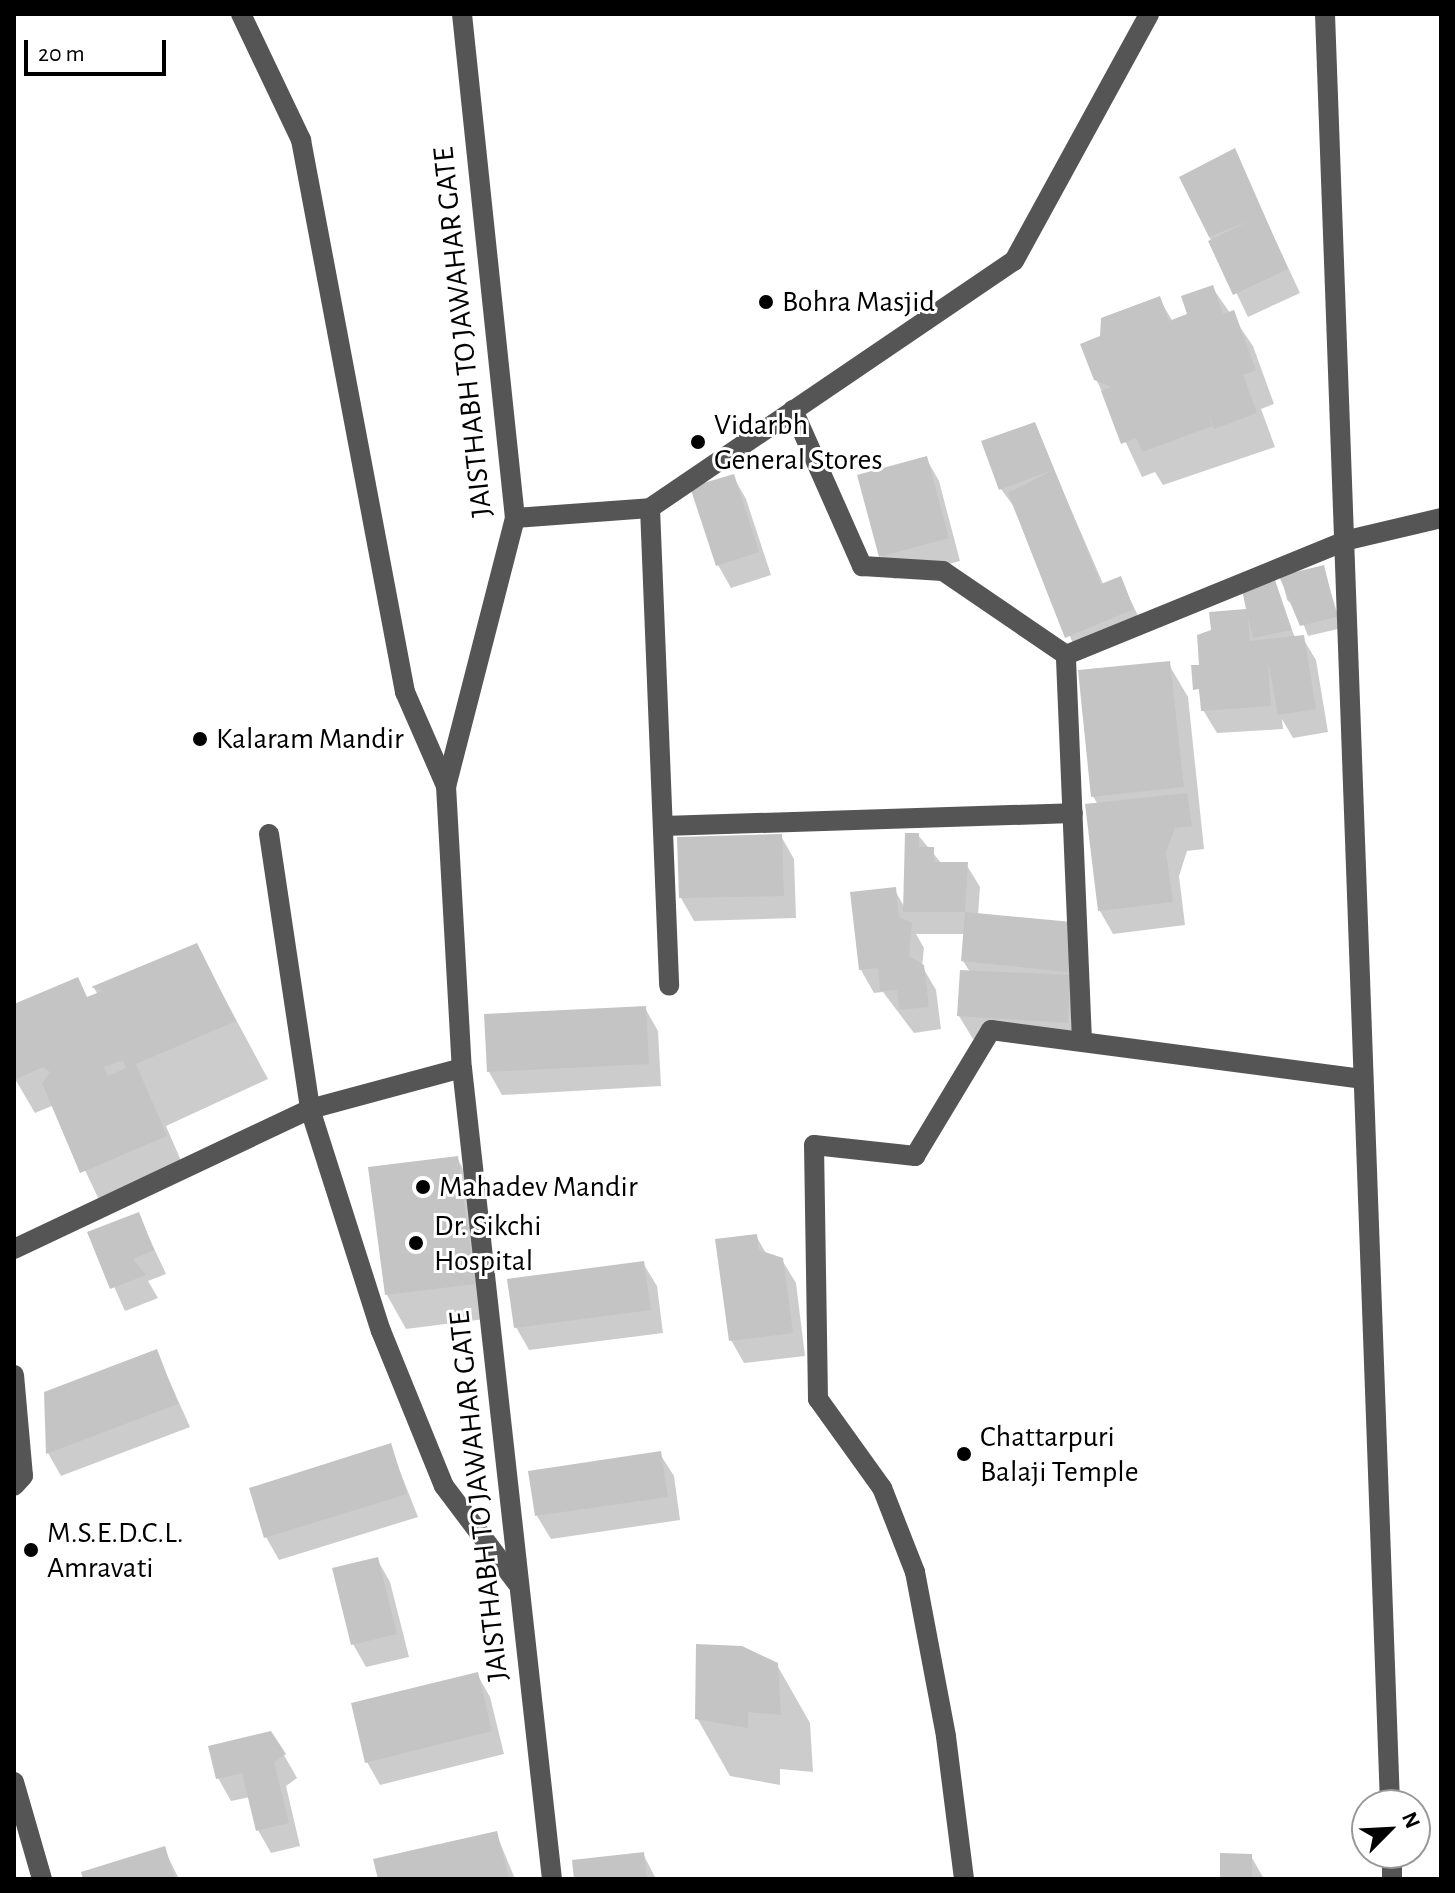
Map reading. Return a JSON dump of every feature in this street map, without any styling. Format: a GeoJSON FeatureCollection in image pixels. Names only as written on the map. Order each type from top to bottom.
{"type":"FeatureCollection","features":[{"type":"Feature","properties":{"kind":"street"},"geometry":{"type":"LineString","coordinates":[[241,14],[301,140],[405,692],[446,786]]}},
{"type":"Feature","properties":{"kind":"street","name":"JAISTHABH TO JAWAHAR GATE"},"geometry":{"type":"LineString","coordinates":[[462,14],[515,518],[446,786],[462,1068],[552,1879]]}},
{"type":"Feature","properties":{"kind":"street"},"geometry":{"type":"LineString","coordinates":[[515,518],[650,508],[1014,261],[1149,14]]}},
{"type":"Feature","properties":{"kind":"street"},"geometry":{"type":"LineString","coordinates":[[1325,14],[1348,540],[1362,1079],[1389,1789]]}},
{"type":"Feature","properties":{"kind":"street"},"geometry":{"type":"LineString","coordinates":[[793,410],[862,566],[943,571],[1066,655]]}},
{"type":"Feature","properties":{"kind":"street"},"geometry":{"type":"LineString","coordinates":[[650,508],[669,986]]}},
{"type":"Feature","properties":{"kind":"street"},"geometry":{"type":"LineString","coordinates":[[1066,655],[1348,540],[1441,518]]}},
{"type":"Feature","properties":{"kind":"street"},"geometry":{"type":"LineString","coordinates":[[1066,655],[1082,1041]]}},
{"type":"Feature","properties":{"kind":"street"},"geometry":{"type":"LineString","coordinates":[[663,826],[1073,813]]}},
{"type":"Feature","properties":{"kind":"street"},"geometry":{"type":"LineString","coordinates":[[269,834],[310,1109],[381,1331],[444,1486],[519,1585]]}},
{"type":"Feature","properties":{"kind":"street"},"geometry":{"type":"LineString","coordinates":[[964,1879],[946,1736],[915,1572],[882,1488],[818,1399],[814,1145],[915,1156],[991,1030],[1362,1079]]}},
{"type":"Feature","properties":{"kind":"street"},"geometry":{"type":"LineString","coordinates":[[14,1249],[310,1109],[462,1068]]}},
{"type":"Feature","properties":{"kind":"street"},"geometry":{"type":"LineString","coordinates":[[14,1375],[23,1476],[14,1486]]}},
{"type":"Feature","properties":{"kind":"street"},"geometry":{"type":"LineString","coordinates":[[14,1782],[42,1879]]}},
{"type":"Feature","properties":{"kind":"building"},"geometry":{"type":"Polygon","coordinates":[[[1235,148],[1288,269],[1233,295],[1208,241],[1249,221],[1209,237],[1179,177],[1235,148]]]}},
{"type":"Feature","properties":{"kind":"building"},"geometry":{"type":"Polygon","coordinates":[[[1213,285],[1223,314],[1234,310],[1256,370],[1243,375],[1257,413],[1214,429],[1209,412],[1212,426],[1142,452],[1136,438],[1121,444],[1101,391],[1112,387],[1094,380],[1080,344],[1100,336],[1101,318],[1160,296],[1169,321],[1187,314],[1181,296],[1213,285]]]}},
{"type":"Feature","properties":{"kind":"building"},"geometry":{"type":"Polygon","coordinates":[[[1035,422],[1101,584],[1121,576],[1134,609],[1065,638],[1008,493],[1053,470],[999,490],[981,441],[1035,422]]]}},
{"type":"Feature","properties":{"kind":"building"},"geometry":{"type":"Polygon","coordinates":[[[927,456],[949,538],[879,557],[857,475],[927,456]]]}},
{"type":"Feature","properties":{"kind":"building"},"geometry":{"type":"Polygon","coordinates":[[[734,474],[759,552],[716,566],[690,487],[734,474]]]}},
{"type":"Feature","properties":{"kind":"building"},"geometry":{"type":"Polygon","coordinates":[[[1324,565],[1337,617],[1300,626],[1279,576],[1324,565]]]}},
{"type":"Feature","properties":{"kind":"building"},"geometry":{"type":"Polygon","coordinates":[[[1274,577],[1292,630],[1253,638],[1248,617],[1250,641],[1304,635],[1316,709],[1278,715],[1268,661],[1271,706],[1201,711],[1199,689],[1193,690],[1191,665],[1199,665],[1197,635],[1211,630],[1209,612],[1246,609],[1241,585],[1274,577]]]}},
{"type":"Feature","properties":{"kind":"building"},"geometry":{"type":"Polygon","coordinates":[[[1170,661],[1184,787],[1091,797],[1078,670],[1170,661]]]}},
{"type":"Feature","properties":{"kind":"building"},"geometry":{"type":"Polygon","coordinates":[[[1187,793],[1192,826],[1175,828],[1166,852],[1173,902],[1098,911],[1085,804],[1187,793]]]}},
{"type":"Feature","properties":{"kind":"building"},"geometry":{"type":"Polygon","coordinates":[[[905,833],[919,833],[919,847],[934,847],[934,862],[968,862],[965,912],[903,912],[905,833]]]}},
{"type":"Feature","properties":{"kind":"building"},"geometry":{"type":"Polygon","coordinates":[[[782,834],[784,896],[679,898],[677,837],[782,834]]]}},
{"type":"Feature","properties":{"kind":"building"},"geometry":{"type":"Polygon","coordinates":[[[896,887],[899,917],[912,923],[909,956],[924,965],[929,1007],[899,1010],[897,990],[880,991],[878,968],[859,970],[850,892],[896,887]]]}},
{"type":"Feature","properties":{"kind":"building"},"geometry":{"type":"Polygon","coordinates":[[[965,912],[1072,922],[1068,972],[961,961],[965,912]]]}},
{"type":"Feature","properties":{"kind":"building"},"geometry":{"type":"Polygon","coordinates":[[[197,943],[236,1021],[136,1064],[167,1136],[80,1173],[42,1083],[50,1072],[43,1067],[14,1080],[14,1004],[78,977],[87,997],[102,991],[91,987],[197,943]],[[123,1060],[104,1067],[108,1076],[126,1068],[123,1060]]]}},
{"type":"Feature","properties":{"kind":"building"},"geometry":{"type":"Polygon","coordinates":[[[960,970],[1070,975],[1068,1023],[957,1016],[960,970]]]}},
{"type":"Feature","properties":{"kind":"building"},"geometry":{"type":"Polygon","coordinates":[[[646,1006],[649,1064],[487,1072],[484,1014],[646,1006]]]}},
{"type":"Feature","properties":{"kind":"building"},"geometry":{"type":"Polygon","coordinates":[[[458,1156],[475,1284],[385,1295],[368,1167],[458,1156]]]}},
{"type":"Feature","properties":{"kind":"building"},"geometry":{"type":"Polygon","coordinates":[[[139,1212],[154,1250],[133,1259],[146,1275],[110,1289],[87,1232],[139,1212]]]}},
{"type":"Feature","properties":{"kind":"building"},"geometry":{"type":"Polygon","coordinates":[[[757,1234],[759,1250],[783,1258],[793,1333],[729,1341],[715,1239],[757,1234]]]}},
{"type":"Feature","properties":{"kind":"building"},"geometry":{"type":"Polygon","coordinates":[[[644,1261],[651,1310],[514,1328],[507,1279],[644,1261]]]}},
{"type":"Feature","properties":{"kind":"building"},"geometry":{"type":"Polygon","coordinates":[[[157,1349],[178,1404],[46,1454],[44,1392],[157,1349]]]}},
{"type":"Feature","properties":{"kind":"building"},"geometry":{"type":"Polygon","coordinates":[[[391,1443],[407,1494],[264,1538],[249,1488],[391,1443]]]}},
{"type":"Feature","properties":{"kind":"building"},"geometry":{"type":"Polygon","coordinates":[[[661,1451],[668,1497],[535,1516],[528,1471],[661,1451]]]}},
{"type":"Feature","properties":{"kind":"building"},"geometry":{"type":"Polygon","coordinates":[[[378,1557],[397,1634],[351,1645],[332,1568],[378,1557]]]}},
{"type":"Feature","properties":{"kind":"building"},"geometry":{"type":"Polygon","coordinates":[[[696,1644],[742,1646],[778,1663],[781,1715],[748,1712],[748,1728],[695,1719],[696,1644]]]}},
{"type":"Feature","properties":{"kind":"building"},"geometry":{"type":"Polygon","coordinates":[[[478,1672],[492,1731],[365,1763],[351,1703],[478,1672]]]}},
{"type":"Feature","properties":{"kind":"building"},"geometry":{"type":"Polygon","coordinates":[[[271,1731],[286,1754],[274,1762],[289,1823],[256,1831],[242,1773],[216,1779],[208,1746],[271,1731]]]}},
{"type":"Feature","properties":{"kind":"building"},"geometry":{"type":"Polygon","coordinates":[[[497,1831],[509,1879],[378,1879],[373,1859],[497,1831]]]}},
{"type":"Feature","properties":{"kind":"building"},"geometry":{"type":"Polygon","coordinates":[[[165,1846],[175,1879],[83,1879],[81,1872],[165,1846]]]}},
{"type":"Feature","properties":{"kind":"building"},"geometry":{"type":"Polygon","coordinates":[[[644,1852],[647,1879],[574,1879],[572,1860],[644,1852]]]}},
{"type":"Feature","properties":{"kind":"building"},"geometry":{"type":"Polygon","coordinates":[[[1220,1853],[1252,1854],[1252,1879],[1220,1879],[1220,1853]]]}},
{"type":"Feature","properties":{"kind":"place","name":"Bohra Masjid"},"geometry":{"type":"Point","coordinates":[766,302]}},
{"type":"Feature","properties":{"kind":"place","name":"Vidarbh General Stores"},"geometry":{"type":"Point","coordinates":[698,442]}},
{"type":"Feature","properties":{"kind":"place","name":"Kalaram Mandir"},"geometry":{"type":"Point","coordinates":[200,739]}},
{"type":"Feature","properties":{"kind":"place","name":"Mahadev Mandir"},"geometry":{"type":"Point","coordinates":[423,1187]}},
{"type":"Feature","properties":{"kind":"place","name":"Dr. Sikchi Hospital"},"geometry":{"type":"Point","coordinates":[416,1243]}},
{"type":"Feature","properties":{"kind":"place","name":"Chattarpuri Balaji Temple"},"geometry":{"type":"Point","coordinates":[964,1454]}},
{"type":"Feature","properties":{"kind":"place","name":"M.S.E.D.C.L. Amravati"},"geometry":{"type":"Point","coordinates":[31,1550]}}]}
